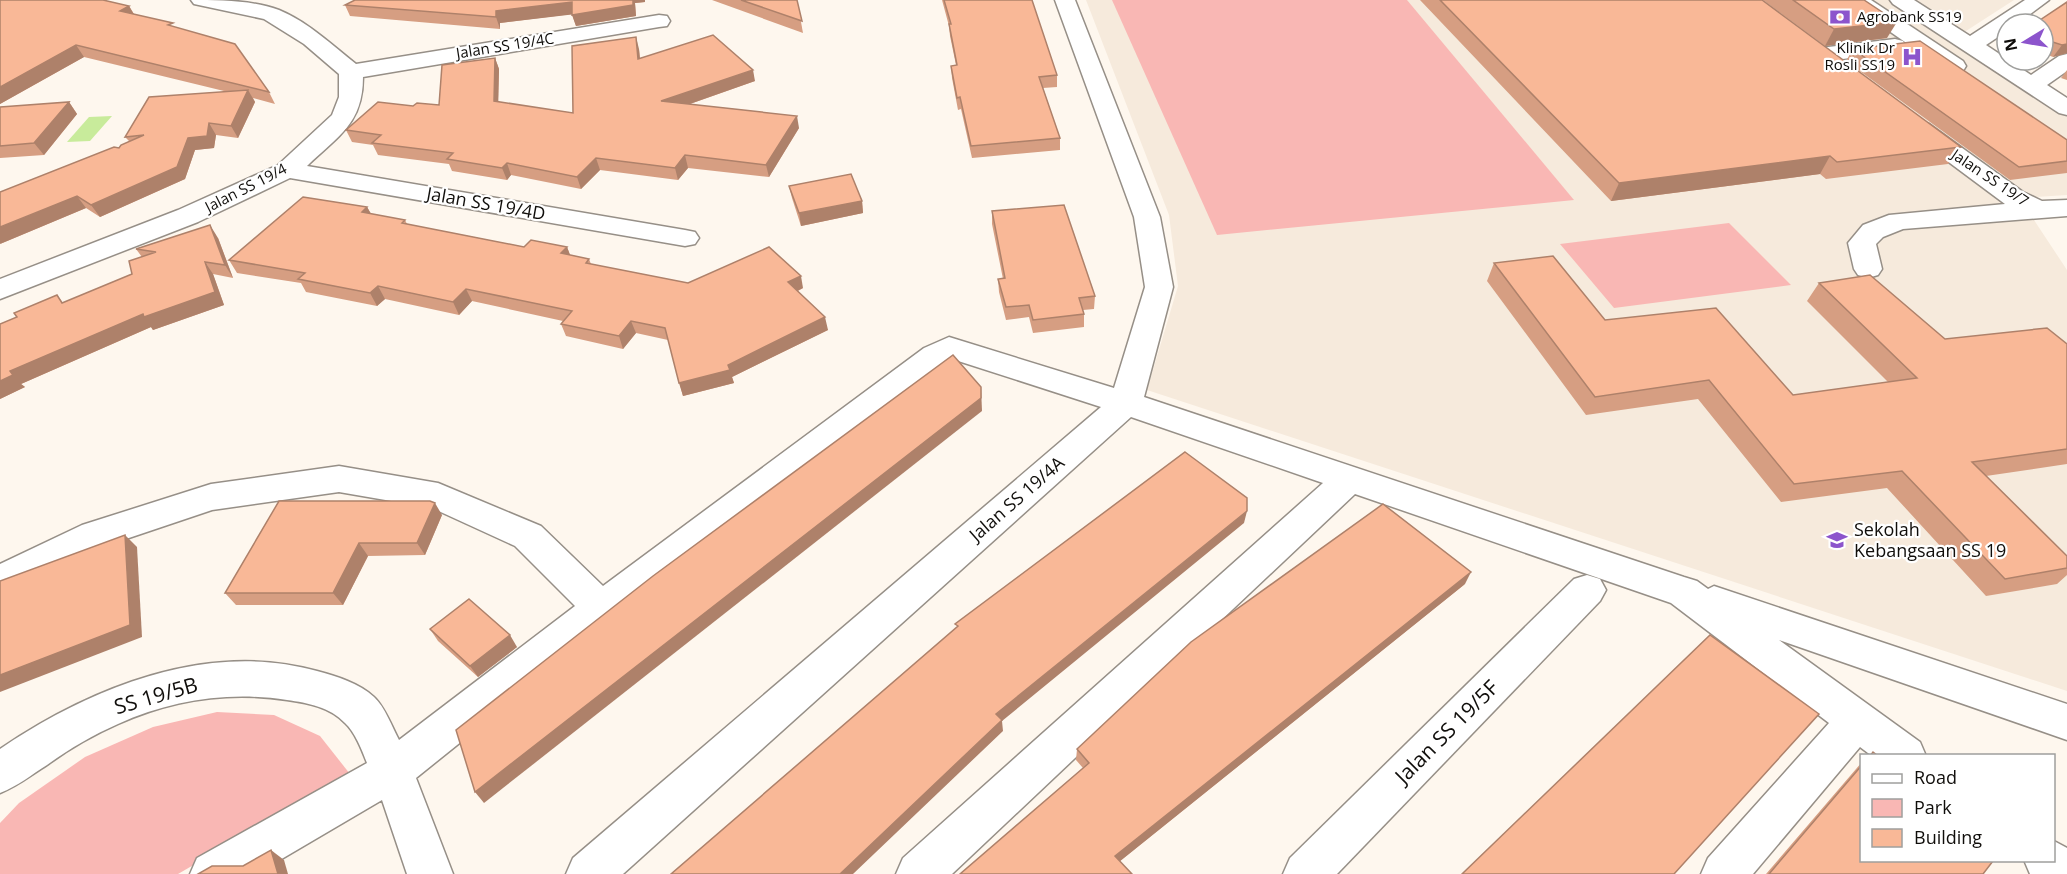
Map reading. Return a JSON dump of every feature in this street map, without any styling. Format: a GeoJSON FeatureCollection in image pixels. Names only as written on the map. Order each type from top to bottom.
{"type":"FeatureCollection","features":[{"type":"Feature","properties":{"kind":"street"},"geometry":{"type":"LineString","coordinates":[[201,0],[271,14],[312,39],[351,72]]}},
{"type":"Feature","properties":{"kind":"street"},"geometry":{"type":"LineString","coordinates":[[1065,0],[1147,217],[1159,287],[1126,403]]}},
{"type":"Feature","properties":{"kind":"street"},"geometry":{"type":"LineString","coordinates":[[1857,0],[1969,76]]}},
{"type":"Feature","properties":{"kind":"street"},"geometry":{"type":"LineString","coordinates":[[1900,0],[2067,108]]}},
{"type":"Feature","properties":{"kind":"street"},"geometry":{"type":"LineString","coordinates":[[1970,46],[2039,0]]}},
{"type":"Feature","properties":{"kind":"street"},"geometry":{"type":"LineString","coordinates":[[1970,19],[1990,31]]}},
{"type":"Feature","properties":{"kind":"street","name":"Jalan SS 19/4C"},"geometry":{"type":"LineString","coordinates":[[351,72],[658,21]]}},
{"type":"Feature","properties":{"kind":"street"},"geometry":{"type":"LineString","coordinates":[[1848,75],[1810,48],[1920,43]]}},
{"type":"Feature","properties":{"kind":"street"},"geometry":{"type":"LineString","coordinates":[[2032,86],[2067,61]]}},
{"type":"Feature","properties":{"kind":"street","name":"Jalan SS 19/4"},"geometry":{"type":"LineString","coordinates":[[0,290],[188,216],[287,170],[343,117],[351,97],[351,72]]}},
{"type":"Feature","properties":{"kind":"street","name":"Jalan SS 19/7"},"geometry":{"type":"LineString","coordinates":[[1903,116],[2014,198],[2038,209],[2067,208]]}},
{"type":"Feature","properties":{"kind":"street","name":"Jalan SS 19/4D"},"geometry":{"type":"LineString","coordinates":[[287,170],[686,238]]}},
{"type":"Feature","properties":{"kind":"street"},"geometry":{"type":"LineString","coordinates":[[1868,269],[1862,243],[1873,231],[1899,221],[2038,209]]}},
{"type":"Feature","properties":{"kind":"street"},"geometry":{"type":"LineString","coordinates":[[213,874],[392,771],[601,608],[935,355],[950,347],[1126,403],[2067,722]]}},
{"type":"Feature","properties":{"kind":"street","name":"Jalan SS 19/4A"},"geometry":{"type":"LineString","coordinates":[[589,874],[1126,403]]}},
{"type":"Feature","properties":{"kind":"street"},"geometry":{"type":"LineString","coordinates":[[0,581],[95,535],[211,497],[339,479],[438,496],[528,536],[601,608]]}},
{"type":"Feature","properties":{"kind":"street"},"geometry":{"type":"LineString","coordinates":[[919,874],[1349,479]]}},
{"type":"Feature","properties":{"kind":"street","name":"Jalan SS 19/5F"},"geometry":{"type":"LineString","coordinates":[[1306,874],[1587,590]]}},
{"type":"Feature","properties":{"kind":"street"},"geometry":{"type":"LineString","coordinates":[[1684,592],[1902,754]]}},
{"type":"Feature","properties":{"kind":"street","name":"SS 19/5B"},"geometry":{"type":"LineString","coordinates":[[0,773],[32,750],[100,713],[166,688],[216,679],[273,678],[326,690],[361,711],[378,741],[392,771],[430,874]]}},
{"type":"Feature","properties":{"kind":"street"},"geometry":{"type":"LineString","coordinates":[[1724,874],[1857,720]]}},
{"type":"Feature","properties":{"kind":"street"},"geometry":{"type":"LineString","coordinates":[[2047,862],[2064,874]]}},
{"type":"Feature","properties":{"kind":"shaded area","name":"Sekolah Kebangsaan SS 19"},"geometry":{"type":"Polygon","coordinates":[[[1086,0],[2014,0],[1952,40],[1995,68],[1995,72],[2000,72],[2067,116],[2067,195],[2006,199],[2034,220],[2067,270],[2067,691],[1147,390],[1178,286],[1169,215],[1086,0]]]}},
{"type":"Feature","properties":{"kind":"shaded area"},"geometry":{"type":"Polygon","coordinates":[[[112,116],[90,141],[67,142],[89,117],[112,116]]]}},
{"type":"Feature","properties":{"kind":"green space"},"geometry":{"type":"Polygon","coordinates":[[[1112,0],[1407,0],[1574,200],[1217,235],[1112,0]]]}},
{"type":"Feature","properties":{"kind":"green space"},"geometry":{"type":"Polygon","coordinates":[[[1729,223],[1791,285],[1614,308],[1560,244],[1729,223]]]}},
{"type":"Feature","properties":{"kind":"green space"},"geometry":{"type":"Polygon","coordinates":[[[217,712],[274,715],[320,736],[350,774],[178,874],[0,874],[0,823],[19,803],[85,757],[153,727],[217,712]]]}},
{"type":"Feature","properties":{"kind":"building"},"geometry":{"type":"Polygon","coordinates":[[[0,0],[103,0],[129,6],[120,11],[173,23],[168,25],[235,44],[269,92],[76,45],[0,87],[0,0]]]}},
{"type":"Feature","properties":{"kind":"building"},"geometry":{"type":"Polygon","coordinates":[[[355,0],[633,0],[633,5],[572,15],[572,2],[496,11],[496,17],[345,5],[355,0]]]}},
{"type":"Feature","properties":{"kind":"building"},"geometry":{"type":"Polygon","coordinates":[[[741,0],[797,0],[802,21],[741,0]]]}},
{"type":"Feature","properties":{"kind":"building"},"geometry":{"type":"Polygon","coordinates":[[[944,0],[1032,0],[1057,75],[1039,77],[1060,138],[971,146],[960,97],[957,98],[951,66],[957,65],[949,24],[951,24],[944,0]]]}},
{"type":"Feature","properties":{"kind":"building"},"geometry":{"type":"Polygon","coordinates":[[[1440,0],[1762,0],[1961,147],[1837,162],[1830,156],[1619,183],[1440,0]]]}},
{"type":"Feature","properties":{"kind":"building"},"geometry":{"type":"Polygon","coordinates":[[[1793,0],[1864,0],[1897,22],[1834,29],[1793,0]]]}},
{"type":"Feature","properties":{"kind":"building"},"geometry":{"type":"Polygon","coordinates":[[[2067,2],[2067,44],[2055,43],[2055,12],[2052,12],[2067,2]]]}},
{"type":"Feature","properties":{"kind":"building"},"geometry":{"type":"Polygon","coordinates":[[[713,35],[753,70],[661,101],[797,116],[766,165],[685,155],[675,168],[596,158],[577,177],[507,163],[502,168],[447,159],[453,153],[372,143],[381,135],[346,130],[378,102],[413,106],[417,103],[439,105],[442,65],[495,58],[494,101],[573,113],[572,46],[636,37],[638,59],[713,35]]]}},
{"type":"Feature","properties":{"kind":"building"},"geometry":{"type":"Polygon","coordinates":[[[1920,41],[2067,140],[2067,161],[2019,167],[1853,49],[1920,41]]]}},
{"type":"Feature","properties":{"kind":"building"},"geometry":{"type":"Polygon","coordinates":[[[248,90],[231,126],[209,123],[207,136],[188,138],[177,167],[91,205],[77,196],[0,227],[0,192],[114,147],[119,148],[144,135],[125,137],[149,97],[248,90]]]}},
{"type":"Feature","properties":{"kind":"building"},"geometry":{"type":"Polygon","coordinates":[[[69,102],[34,143],[0,146],[0,107],[69,102]]]}},
{"type":"Feature","properties":{"kind":"building"},"geometry":{"type":"Polygon","coordinates":[[[851,174],[862,201],[799,213],[789,186],[851,174]]]}},
{"type":"Feature","properties":{"kind":"building"},"geometry":{"type":"Polygon","coordinates":[[[303,197],[367,207],[362,212],[405,220],[402,223],[524,247],[531,240],[567,247],[561,253],[589,259],[586,263],[688,283],[769,247],[801,276],[788,282],[825,317],[728,365],[730,370],[679,383],[665,328],[631,321],[619,336],[561,324],[572,311],[466,289],[453,302],[378,286],[370,293],[298,279],[305,273],[229,260],[303,197]]]}},
{"type":"Feature","properties":{"kind":"building"},"geometry":{"type":"Polygon","coordinates":[[[1064,205],[1095,296],[1079,298],[1084,314],[1033,320],[1029,305],[1006,307],[998,279],[1005,278],[992,211],[1064,205]]]}},
{"type":"Feature","properties":{"kind":"building"},"geometry":{"type":"Polygon","coordinates":[[[210,225],[225,265],[205,262],[215,292],[144,317],[143,314],[10,371],[13,375],[0,381],[0,324],[17,317],[14,313],[57,295],[62,303],[132,274],[129,261],[156,252],[136,249],[210,225]]]}},
{"type":"Feature","properties":{"kind":"building"},"geometry":{"type":"Polygon","coordinates":[[[1553,256],[1605,320],[1716,308],[1793,395],[1917,378],[1819,283],[1870,275],[1945,339],[2047,328],[2067,344],[2067,449],[1972,462],[2067,556],[2067,568],[2005,579],[1902,471],[1794,484],[1709,380],[1595,397],[1494,263],[1553,256]]]}},
{"type":"Feature","properties":{"kind":"building"},"geometry":{"type":"Polygon","coordinates":[[[953,355],[981,387],[981,398],[475,792],[456,730],[653,576],[953,355]]]}},
{"type":"Feature","properties":{"kind":"building"},"geometry":{"type":"Polygon","coordinates":[[[1185,452],[1247,498],[1247,511],[996,714],[1002,720],[840,874],[671,874],[958,626],[955,624],[1185,452]]]}},
{"type":"Feature","properties":{"kind":"building"},"geometry":{"type":"Polygon","coordinates":[[[279,501],[430,501],[435,503],[417,543],[359,543],[333,593],[225,593],[279,501]]]}},
{"type":"Feature","properties":{"kind":"building"},"geometry":{"type":"Polygon","coordinates":[[[1383,504],[1471,572],[1115,856],[1132,874],[960,874],[1089,763],[1077,749],[1191,642],[1383,504]]]}},
{"type":"Feature","properties":{"kind":"building"},"geometry":{"type":"Polygon","coordinates":[[[125,535],[130,625],[0,675],[0,581],[125,535]]]}},
{"type":"Feature","properties":{"kind":"building"},"geometry":{"type":"Polygon","coordinates":[[[469,599],[510,635],[470,666],[430,629],[469,599]]]}},
{"type":"Feature","properties":{"kind":"building"},"geometry":{"type":"Polygon","coordinates":[[[1710,635],[1819,714],[1674,874],[1462,874],[1710,635]]]}},
{"type":"Feature","properties":{"kind":"building"},"geometry":{"type":"Polygon","coordinates":[[[1860,767],[1860,862],[1992,862],[1983,874],[1769,874],[1860,767]]]}},
{"type":"Feature","properties":{"kind":"building"},"geometry":{"type":"Polygon","coordinates":[[[271,850],[278,874],[198,874],[212,866],[243,866],[271,850]]]}},
{"type":"Feature","properties":{"kind":"place","name":"Agrobank SS19"},"geometry":{"type":"Point","coordinates":[1840,17]}},
{"type":"Feature","properties":{"kind":"place","name":"Klinik Dr Rosli SS19"},"geometry":{"type":"Point","coordinates":[1912,57]}},
{"type":"Feature","properties":{"kind":"place","name":"Sekolah Kebangsaan SS 19"},"geometry":{"type":"Point","coordinates":[1837,540]}}]}
